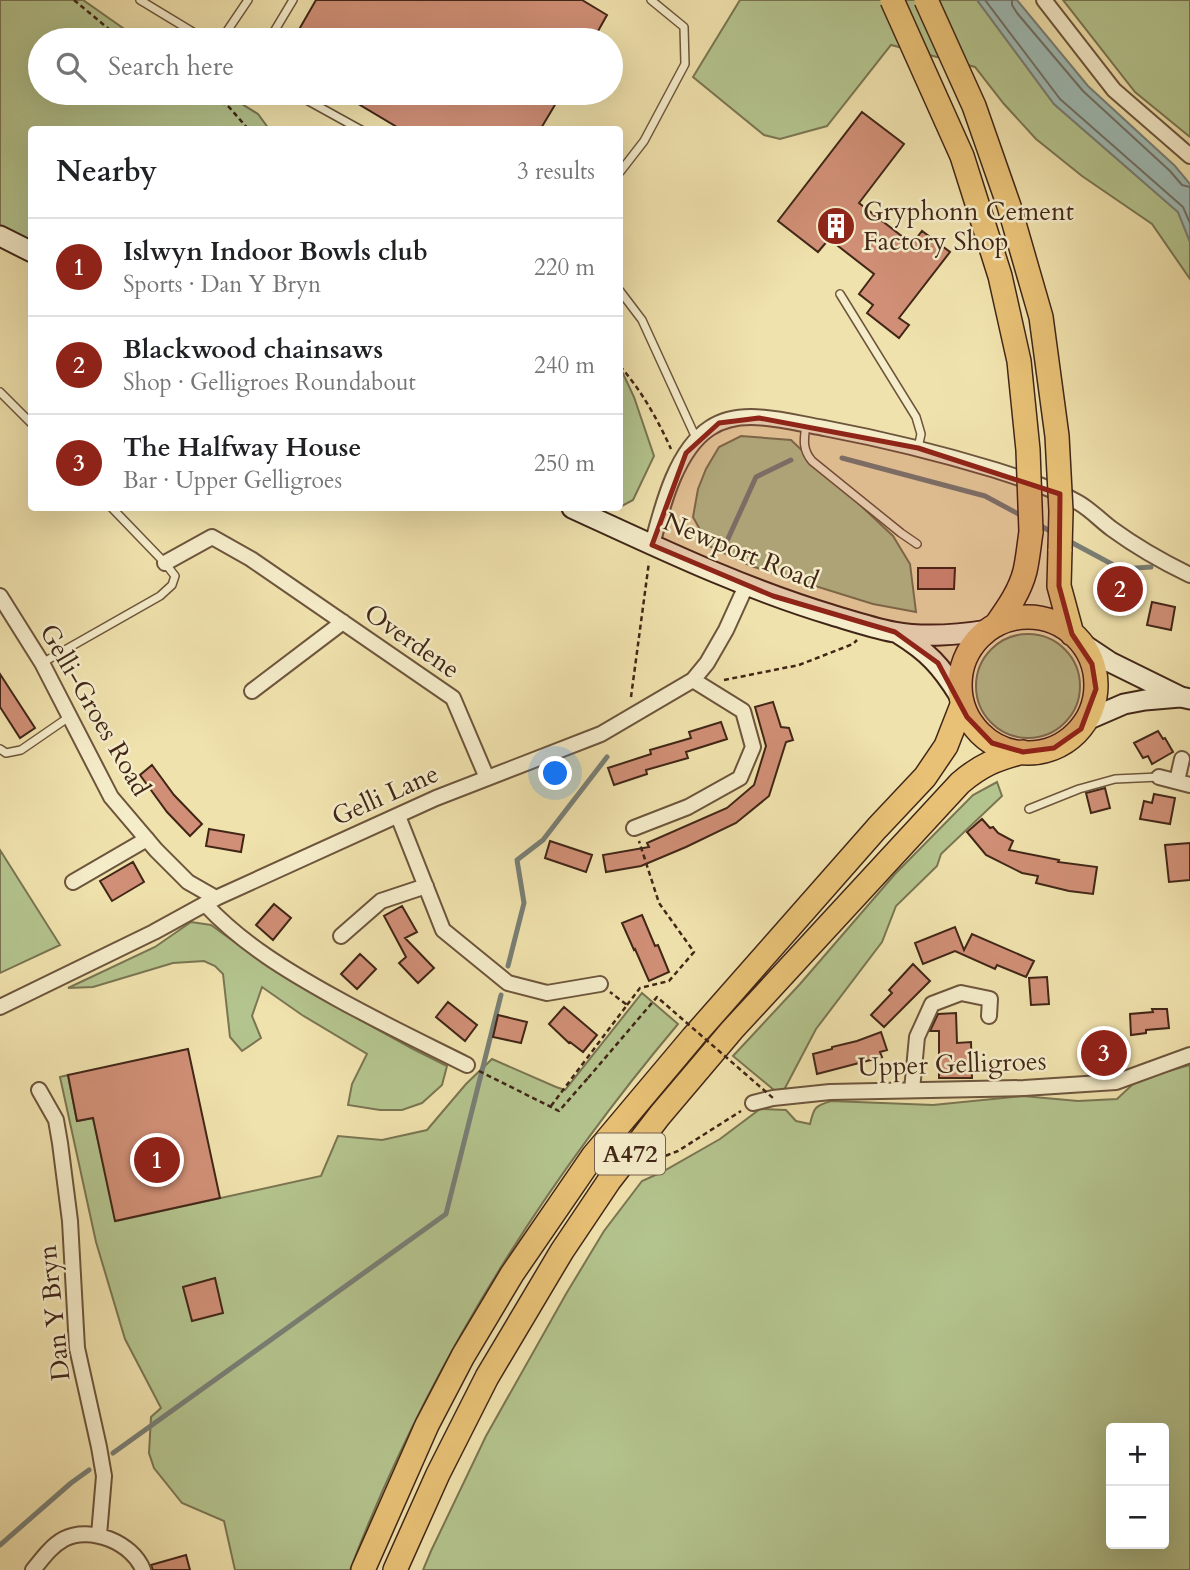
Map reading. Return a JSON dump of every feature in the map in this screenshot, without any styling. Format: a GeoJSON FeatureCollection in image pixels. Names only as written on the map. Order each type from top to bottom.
{"type":"FeatureCollection","features":[{"type":"Feature","properties":{"kind":"main road"},"geometry":{"type":"LineString","coordinates":[[892,0],[962,156],[1000,275],[1018,361],[1029,461],[1031,532],[1025,570],[1011,604],[968,654],[960,675],[960,700],[974,727],[992,743],[1011,751],[1045,750],[1072,738],[1087,720],[1094,700],[1095,677],[1092,664],[1077,639],[1059,586],[1058,449],[1041,317],[1009,205],[974,106],[926,0]]}},
{"type":"Feature","properties":{"kind":"main road"},"geometry":{"type":"LineString","coordinates":[[0,236],[28,250]]}},
{"type":"Feature","properties":{"kind":"main road","name":"Newport Road"},"geometry":{"type":"LineString","coordinates":[[578,511],[746,586],[864,624],[895,632],[950,635],[992,628]]}},
{"type":"Feature","properties":{"kind":"main road"},"geometry":{"type":"LineString","coordinates":[[992,628],[1013,619],[1041,619],[1061,626],[1110,662],[1185,698]]}},
{"type":"Feature","properties":{"kind":"main road","name":"Newport Road"},"geometry":{"type":"LineString","coordinates":[[895,632],[937,663],[960,700]]}},
{"type":"Feature","properties":{"kind":"main road"},"geometry":{"type":"LineString","coordinates":[[1087,720],[1124,704],[1185,698]]}},
{"type":"Feature","properties":{"kind":"main road","name":"A472"},"geometry":{"type":"LineString","coordinates":[[363,1570],[418,1445],[463,1356],[512,1274],[593,1156],[702,1026],[925,777],[946,746],[960,700]]}},
{"type":"Feature","properties":{"kind":"main road","name":"A472"},"geometry":{"type":"LineString","coordinates":[[395,1570],[438,1474],[487,1377],[555,1262],[609,1181],[667,1106],[732,1030],[948,796],[983,765],[1023,752]]}},
{"type":"Feature","properties":{"kind":"street"},"geometry":{"type":"LineString","coordinates":[[1044,0],[1114,90],[1190,156]]}},
{"type":"Feature","properties":{"kind":"street"},"geometry":{"type":"LineString","coordinates":[[652,545],[659,518],[679,467],[697,439],[719,423],[733,419],[759,418],[861,435],[918,448],[1036,483],[1081,504],[1151,556],[1190,575]]}},
{"type":"Feature","properties":{"kind":"street","name":"Overdene"},"geometry":{"type":"LineString","coordinates":[[165,563],[212,537],[251,559],[453,698],[487,778]]}},
{"type":"Feature","properties":{"kind":"street","name":"Gelli Lane"},"geometry":{"type":"LineString","coordinates":[[0,1007],[211,901],[436,798],[601,734],[698,683],[746,586]]}},
{"type":"Feature","properties":{"kind":"street","name":"Gelli-Groes Road"},"geometry":{"type":"LineString","coordinates":[[0,596],[42,663],[111,797],[188,882],[211,901],[233,932],[316,987],[467,1065]]}},
{"type":"Feature","properties":{"kind":"street","name":"Overdene"},"geometry":{"type":"LineString","coordinates":[[251,691],[342,622]]}},
{"type":"Feature","properties":{"kind":"street"},"geometry":{"type":"LineString","coordinates":[[634,828],[688,807],[740,778],[753,747],[744,710],[698,683]]}},
{"type":"Feature","properties":{"kind":"street"},"geometry":{"type":"LineString","coordinates":[[1159,777],[1184,783],[1182,759]]}},
{"type":"Feature","properties":{"kind":"street"},"geometry":{"type":"LineString","coordinates":[[398,816],[443,930],[508,983],[547,993],[600,984]]}},
{"type":"Feature","properties":{"kind":"street"},"geometry":{"type":"LineString","coordinates":[[73,882],[147,839]]}},
{"type":"Feature","properties":{"kind":"street"},"geometry":{"type":"LineString","coordinates":[[341,936],[381,901],[426,886]]}},
{"type":"Feature","properties":{"kind":"street"},"geometry":{"type":"LineString","coordinates":[[912,1090],[917,1037],[932,1004],[961,993],[990,999],[989,1016]]}},
{"type":"Feature","properties":{"kind":"street","name":"Upper Gelligroes"},"geometry":{"type":"LineString","coordinates":[[753,1103],[773,1098],[830,1093],[1116,1082],[1190,1055]]}},
{"type":"Feature","properties":{"kind":"street","name":"Dan Y Bryn"},"geometry":{"type":"LineString","coordinates":[[39,1090],[55,1120],[61,1143],[70,1221],[77,1348],[104,1476],[99,1535]]}},
{"type":"Feature","properties":{"kind":"street"},"geometry":{"type":"LineString","coordinates":[[33,1570],[51,1549],[66,1538],[82,1535],[99,1535],[113,1540],[124,1547],[141,1564],[143,1570]]}},
{"type":"Feature","properties":{"kind":"lane"},"geometry":{"type":"LineString","coordinates":[[139,0],[186,28]]}},
{"type":"Feature","properties":{"kind":"lane"},"geometry":{"type":"LineString","coordinates":[[229,28],[248,0]]}},
{"type":"Feature","properties":{"kind":"lane"},"geometry":{"type":"LineString","coordinates":[[276,28],[293,0]]}},
{"type":"Feature","properties":{"kind":"lane"},"geometry":{"type":"LineString","coordinates":[[623,168],[645,141],[685,64],[684,27],[650,0]]}},
{"type":"Feature","properties":{"kind":"lane"},"geometry":{"type":"LineString","coordinates":[[316,105],[354,126]]}},
{"type":"Feature","properties":{"kind":"lane"},"geometry":{"type":"LineString","coordinates":[[623,294],[642,320],[697,439]]}},
{"type":"Feature","properties":{"kind":"lane"},"geometry":{"type":"LineString","coordinates":[[840,294],[916,417],[921,434],[918,448]]}},
{"type":"Feature","properties":{"kind":"lane"},"geometry":{"type":"LineString","coordinates":[[0,392],[28,420]]}},
{"type":"Feature","properties":{"kind":"lane"},"geometry":{"type":"LineString","coordinates":[[806,425],[804,449],[812,461],[918,544]]}},
{"type":"Feature","properties":{"kind":"lane"},"geometry":{"type":"LineString","coordinates":[[42,663],[160,596],[172,585],[175,576],[165,563],[115,511]]}},
{"type":"Feature","properties":{"kind":"lane"},"geometry":{"type":"LineString","coordinates":[[0,749],[6,753],[21,750],[70,717]]}},
{"type":"Feature","properties":{"kind":"lane"},"geometry":{"type":"LineString","coordinates":[[1029,809],[1079,789],[1115,779],[1159,777]]}},
{"type":"Feature","properties":{"kind":"path"},"geometry":{"type":"LineString","coordinates":[[75,0],[107,28]]}},
{"type":"Feature","properties":{"kind":"path"},"geometry":{"type":"LineString","coordinates":[[226,105],[246,126]]}},
{"type":"Feature","properties":{"kind":"path"},"geometry":{"type":"LineString","coordinates":[[623,370],[659,423],[679,467]]}},
{"type":"Feature","properties":{"kind":"path"},"geometry":{"type":"LineString","coordinates":[[629,718],[652,545]]}},
{"type":"Feature","properties":{"kind":"path"},"geometry":{"type":"LineString","coordinates":[[698,683],[799,666],[853,644],[860,637],[864,624]]}},
{"type":"Feature","properties":{"kind":"path"},"geometry":{"type":"LineString","coordinates":[[551,1106],[640,988],[669,981],[694,952],[659,903],[634,828]]}},
{"type":"Feature","properties":{"kind":"path"},"geometry":{"type":"LineString","coordinates":[[600,984],[627,1005]]}},
{"type":"Feature","properties":{"kind":"path"},"geometry":{"type":"LineString","coordinates":[[467,1065],[559,1111],[657,997],[773,1098]]}},
{"type":"Feature","properties":{"kind":"path"},"geometry":{"type":"LineString","coordinates":[[646,1164],[678,1151],[753,1103]]}},
{"type":"Feature","properties":{"kind":"highlighted area"},"geometry":{"type":"Polygon","coordinates":[[[759,418],[918,448],[1060,494],[1059,586],[1072,634],[1092,664],[1096,689],[1081,729],[1054,748],[1023,752],[992,743],[967,717],[938,663],[895,632],[773,596],[652,545],[686,453],[719,423],[759,418]]]}},
{"type":"Feature","properties":{"kind":"green space"},"geometry":{"type":"Polygon","coordinates":[[[0,0],[83,0],[123,28],[28,28],[28,105],[243,105],[258,114],[267,126],[28,126],[28,242],[0,228],[0,0]]]}},
{"type":"Feature","properties":{"kind":"green space"},"geometry":{"type":"Polygon","coordinates":[[[740,0],[977,0],[1054,104],[1178,212],[1190,242],[1190,279],[1152,224],[1082,176],[1036,139],[975,67],[891,45],[827,126],[780,139],[764,135],[693,77],[740,0]]]}},
{"type":"Feature","properties":{"kind":"green space"},"geometry":{"type":"Polygon","coordinates":[[[1063,0],[1190,0],[1190,137],[1135,92],[1063,0]]]}},
{"type":"Feature","properties":{"kind":"green space"},"geometry":{"type":"Polygon","coordinates":[[[623,373],[654,456],[633,500],[623,505],[623,373]]]}},
{"type":"Feature","properties":{"kind":"green space"},"geometry":{"type":"Polygon","coordinates":[[[741,436],[791,440],[893,536],[910,564],[916,612],[873,604],[751,566],[709,546],[693,517],[698,489],[719,447],[741,436]]]}},
{"type":"Feature","properties":{"kind":"green space"},"geometry":{"type":"Polygon","coordinates":[[[1028,634],[1048,638],[1065,649],[1076,666],[1080,686],[1076,706],[1065,723],[1048,734],[1028,738],[1008,734],[991,723],[980,706],[976,686],[980,666],[991,649],[1008,638],[1028,634]]]}},
{"type":"Feature","properties":{"kind":"green space"},"geometry":{"type":"Polygon","coordinates":[[[997,782],[1002,796],[941,854],[937,866],[896,906],[882,942],[816,1029],[784,1090],[774,1090],[733,1056],[800,984],[895,874],[973,795],[997,782]]]}},
{"type":"Feature","properties":{"kind":"green space"},"geometry":{"type":"Polygon","coordinates":[[[0,850],[60,945],[0,973],[0,850]]]}},
{"type":"Feature","properties":{"kind":"green space"},"geometry":{"type":"Polygon","coordinates":[[[191,922],[211,925],[255,957],[346,1012],[447,1066],[442,1085],[422,1103],[402,1110],[348,1105],[352,1084],[367,1054],[262,987],[252,1016],[261,1038],[242,1051],[230,1037],[223,974],[204,961],[173,963],[93,987],[68,988],[155,947],[191,922]]]}},
{"type":"Feature","properties":{"kind":"green space"},"geometry":{"type":"Polygon","coordinates":[[[642,993],[678,1024],[580,1150],[491,1283],[414,1424],[380,1496],[350,1570],[235,1570],[224,1521],[182,1503],[154,1468],[149,1453],[151,1417],[161,1408],[125,1339],[96,1242],[60,1077],[68,1075],[77,1121],[93,1118],[116,1221],[321,1176],[338,1136],[382,1140],[427,1130],[466,1084],[492,1059],[565,1090],[642,993]]]}},
{"type":"Feature","properties":{"kind":"green space"},"geometry":{"type":"Polygon","coordinates":[[[1190,1065],[1190,1570],[423,1570],[486,1436],[604,1231],[642,1181],[720,1139],[760,1109],[786,1110],[796,1121],[810,1124],[816,1108],[831,1101],[933,1105],[1023,1096],[1078,1101],[1117,1099],[1133,1084],[1190,1065]]]}},
{"type":"Feature","properties":{"kind":"water"},"geometry":{"type":"Polygon","coordinates":[[[977,0],[1017,0],[1088,86],[1175,166],[1190,184],[1190,242],[1178,212],[1054,104],[977,0]]]}},
{"type":"Feature","properties":{"kind":"building"},"geometry":{"type":"Polygon","coordinates":[[[316,0],[582,0],[607,15],[600,28],[300,28],[316,0]]]}},
{"type":"Feature","properties":{"kind":"building"},"geometry":{"type":"Polygon","coordinates":[[[360,105],[555,105],[542,126],[395,126],[360,105]]]}},
{"type":"Feature","properties":{"kind":"building","name":"Gryphonn Cement Factory Shop"},"geometry":{"type":"Polygon","coordinates":[[[862,112],[904,144],[859,203],[912,244],[922,231],[950,252],[899,318],[909,325],[899,338],[867,313],[873,305],[859,294],[874,274],[829,239],[818,252],[778,221],[862,112]]]}},
{"type":"Feature","properties":{"kind":"building"},"geometry":{"type":"Polygon","coordinates":[[[918,568],[955,568],[954,589],[918,589],[918,568]]]}},
{"type":"Feature","properties":{"kind":"building"},"geometry":{"type":"Polygon","coordinates":[[[1117,578],[1130,584],[1122,600],[1110,595],[1117,578]]]}},
{"type":"Feature","properties":{"kind":"building"},"geometry":{"type":"Polygon","coordinates":[[[1152,602],[1175,607],[1171,630],[1147,625],[1152,602]]]}},
{"type":"Feature","properties":{"kind":"building"},"geometry":{"type":"Polygon","coordinates":[[[0,674],[35,728],[20,738],[0,707],[0,674]]]}},
{"type":"Feature","properties":{"kind":"building"},"geometry":{"type":"Polygon","coordinates":[[[773,702],[781,727],[789,728],[793,740],[786,742],[769,796],[736,823],[686,847],[641,866],[606,872],[603,855],[649,847],[647,843],[727,808],[754,785],[766,746],[755,707],[773,702]]]}},
{"type":"Feature","properties":{"kind":"building"},"geometry":{"type":"Polygon","coordinates":[[[721,722],[727,739],[686,752],[688,758],[646,770],[647,774],[614,785],[608,768],[651,754],[650,750],[691,738],[689,732],[721,722]]]}},
{"type":"Feature","properties":{"kind":"building"},"geometry":{"type":"Polygon","coordinates":[[[1158,731],[1173,752],[1152,764],[1148,756],[1143,758],[1134,743],[1158,731]]]}},
{"type":"Feature","properties":{"kind":"building"},"geometry":{"type":"Polygon","coordinates":[[[152,765],[174,795],[202,824],[190,836],[167,812],[140,775],[152,765]]]}},
{"type":"Feature","properties":{"kind":"building"},"geometry":{"type":"Polygon","coordinates":[[[1105,788],[1110,808],[1091,813],[1086,793],[1105,788]]]}},
{"type":"Feature","properties":{"kind":"building"},"geometry":{"type":"Polygon","coordinates":[[[1154,794],[1175,798],[1170,824],[1140,819],[1144,801],[1152,803],[1154,794]]]}},
{"type":"Feature","properties":{"kind":"building"},"geometry":{"type":"Polygon","coordinates":[[[982,819],[990,828],[993,827],[1013,841],[1009,850],[1059,860],[1058,862],[1097,867],[1093,894],[1036,883],[1038,876],[1022,873],[986,855],[967,832],[982,819]]]}},
{"type":"Feature","properties":{"kind":"building"},"geometry":{"type":"Polygon","coordinates":[[[209,829],[244,835],[241,852],[206,846],[209,829]]]}},
{"type":"Feature","properties":{"kind":"building"},"geometry":{"type":"Polygon","coordinates":[[[550,841],[592,855],[586,872],[545,858],[550,841]]]}},
{"type":"Feature","properties":{"kind":"building"},"geometry":{"type":"Polygon","coordinates":[[[1190,843],[1190,880],[1169,882],[1165,845],[1190,843]]]}},
{"type":"Feature","properties":{"kind":"building"},"geometry":{"type":"Polygon","coordinates":[[[133,862],[144,882],[112,901],[100,881],[133,862]]]}},
{"type":"Feature","properties":{"kind":"building"},"geometry":{"type":"Polygon","coordinates":[[[274,904],[291,918],[273,940],[256,925],[274,904]]]}},
{"type":"Feature","properties":{"kind":"building"},"geometry":{"type":"Polygon","coordinates":[[[402,906],[417,932],[405,938],[434,968],[418,983],[399,963],[406,957],[384,916],[402,906]]]}},
{"type":"Feature","properties":{"kind":"building"},"geometry":{"type":"Polygon","coordinates":[[[642,915],[669,972],[649,981],[622,923],[642,915]]]}},
{"type":"Feature","properties":{"kind":"building"},"geometry":{"type":"Polygon","coordinates":[[[955,927],[964,950],[972,934],[1034,961],[1026,977],[997,965],[995,969],[955,951],[923,964],[915,943],[955,927]]]}},
{"type":"Feature","properties":{"kind":"building"},"geometry":{"type":"Polygon","coordinates":[[[360,954],[376,969],[357,989],[341,974],[360,954]]]}},
{"type":"Feature","properties":{"kind":"building"},"geometry":{"type":"Polygon","coordinates":[[[913,964],[930,981],[884,1027],[871,1015],[892,993],[889,990],[913,964]]]}},
{"type":"Feature","properties":{"kind":"building"},"geometry":{"type":"Polygon","coordinates":[[[1047,977],[1049,1004],[1031,1005],[1029,978],[1047,977]]]}},
{"type":"Feature","properties":{"kind":"building"},"geometry":{"type":"Polygon","coordinates":[[[448,1002],[477,1025],[465,1041],[436,1017],[448,1002]]]}},
{"type":"Feature","properties":{"kind":"building"},"geometry":{"type":"Polygon","coordinates":[[[564,1007],[597,1035],[583,1052],[549,1024],[564,1007]]]}},
{"type":"Feature","properties":{"kind":"building"},"geometry":{"type":"Polygon","coordinates":[[[1152,1009],[1167,1009],[1169,1028],[1146,1030],[1146,1033],[1131,1035],[1130,1014],[1153,1012],[1152,1009]]]}},
{"type":"Feature","properties":{"kind":"building"},"geometry":{"type":"Polygon","coordinates":[[[956,1013],[957,1043],[971,1042],[972,1078],[939,1078],[939,1031],[930,1031],[938,1014],[956,1013]]]}},
{"type":"Feature","properties":{"kind":"building"},"geometry":{"type":"Polygon","coordinates":[[[498,1015],[527,1022],[521,1043],[493,1037],[498,1015]]]}},
{"type":"Feature","properties":{"kind":"building"},"geometry":{"type":"Polygon","coordinates":[[[881,1032],[887,1050],[880,1052],[882,1057],[817,1074],[813,1054],[881,1032]]]}},
{"type":"Feature","properties":{"kind":"building"},"geometry":{"type":"Polygon","coordinates":[[[1120,1034],[1122,1070],[1088,1072],[1087,1036],[1120,1034]]]}},
{"type":"Feature","properties":{"kind":"building"},"geometry":{"type":"Polygon","coordinates":[[[188,1049],[220,1198],[115,1221],[93,1118],[77,1121],[68,1075],[188,1049]]]}},
{"type":"Feature","properties":{"kind":"building"},"geometry":{"type":"Polygon","coordinates":[[[215,1278],[223,1313],[192,1321],[183,1287],[215,1278]]]}},
{"type":"Feature","properties":{"kind":"building"},"geometry":{"type":"Polygon","coordinates":[[[186,1555],[190,1570],[153,1570],[151,1565],[186,1555]]]}},
{"type":"Feature","properties":{"kind":"waterway"},"geometry":{"type":"LineString","coordinates":[[842,458],[985,496],[1024,517]]}},
{"type":"Feature","properties":{"kind":"waterway"},"geometry":{"type":"LineString","coordinates":[[727,541],[756,477],[791,460]]}},
{"type":"Feature","properties":{"kind":"waterway"},"geometry":{"type":"LineString","coordinates":[[1036,523],[1055,534]]}},
{"type":"Feature","properties":{"kind":"waterway"},"geometry":{"type":"LineString","coordinates":[[1067,540],[1121,569],[1151,567]]}},
{"type":"Feature","properties":{"kind":"waterway"},"geometry":{"type":"LineString","coordinates":[[508,966],[524,903],[517,860],[543,840],[607,757]]}},
{"type":"Feature","properties":{"kind":"waterway"},"geometry":{"type":"LineString","coordinates":[[113,1453],[446,1214],[501,995]]}},
{"type":"Feature","properties":{"kind":"waterway"},"geometry":{"type":"LineString","coordinates":[[0,1545],[89,1470]]}},
{"type":"Feature","properties":{"kind":"place","name":"Gryphonn Cement Factory Shop"},"geometry":{"type":"Point","coordinates":[836,226]}},
{"type":"Feature","properties":{"kind":"place","name":"Blackwood chainsaws"},"geometry":{"type":"Point","coordinates":[1120,589]}},
{"type":"Feature","properties":{"kind":"place","name":"The Halfway House"},"geometry":{"type":"Point","coordinates":[1104,1053]}},
{"type":"Feature","properties":{"kind":"place","name":"Islwyn Indoor Bowls club"},"geometry":{"type":"Point","coordinates":[157,1160]}}]}
